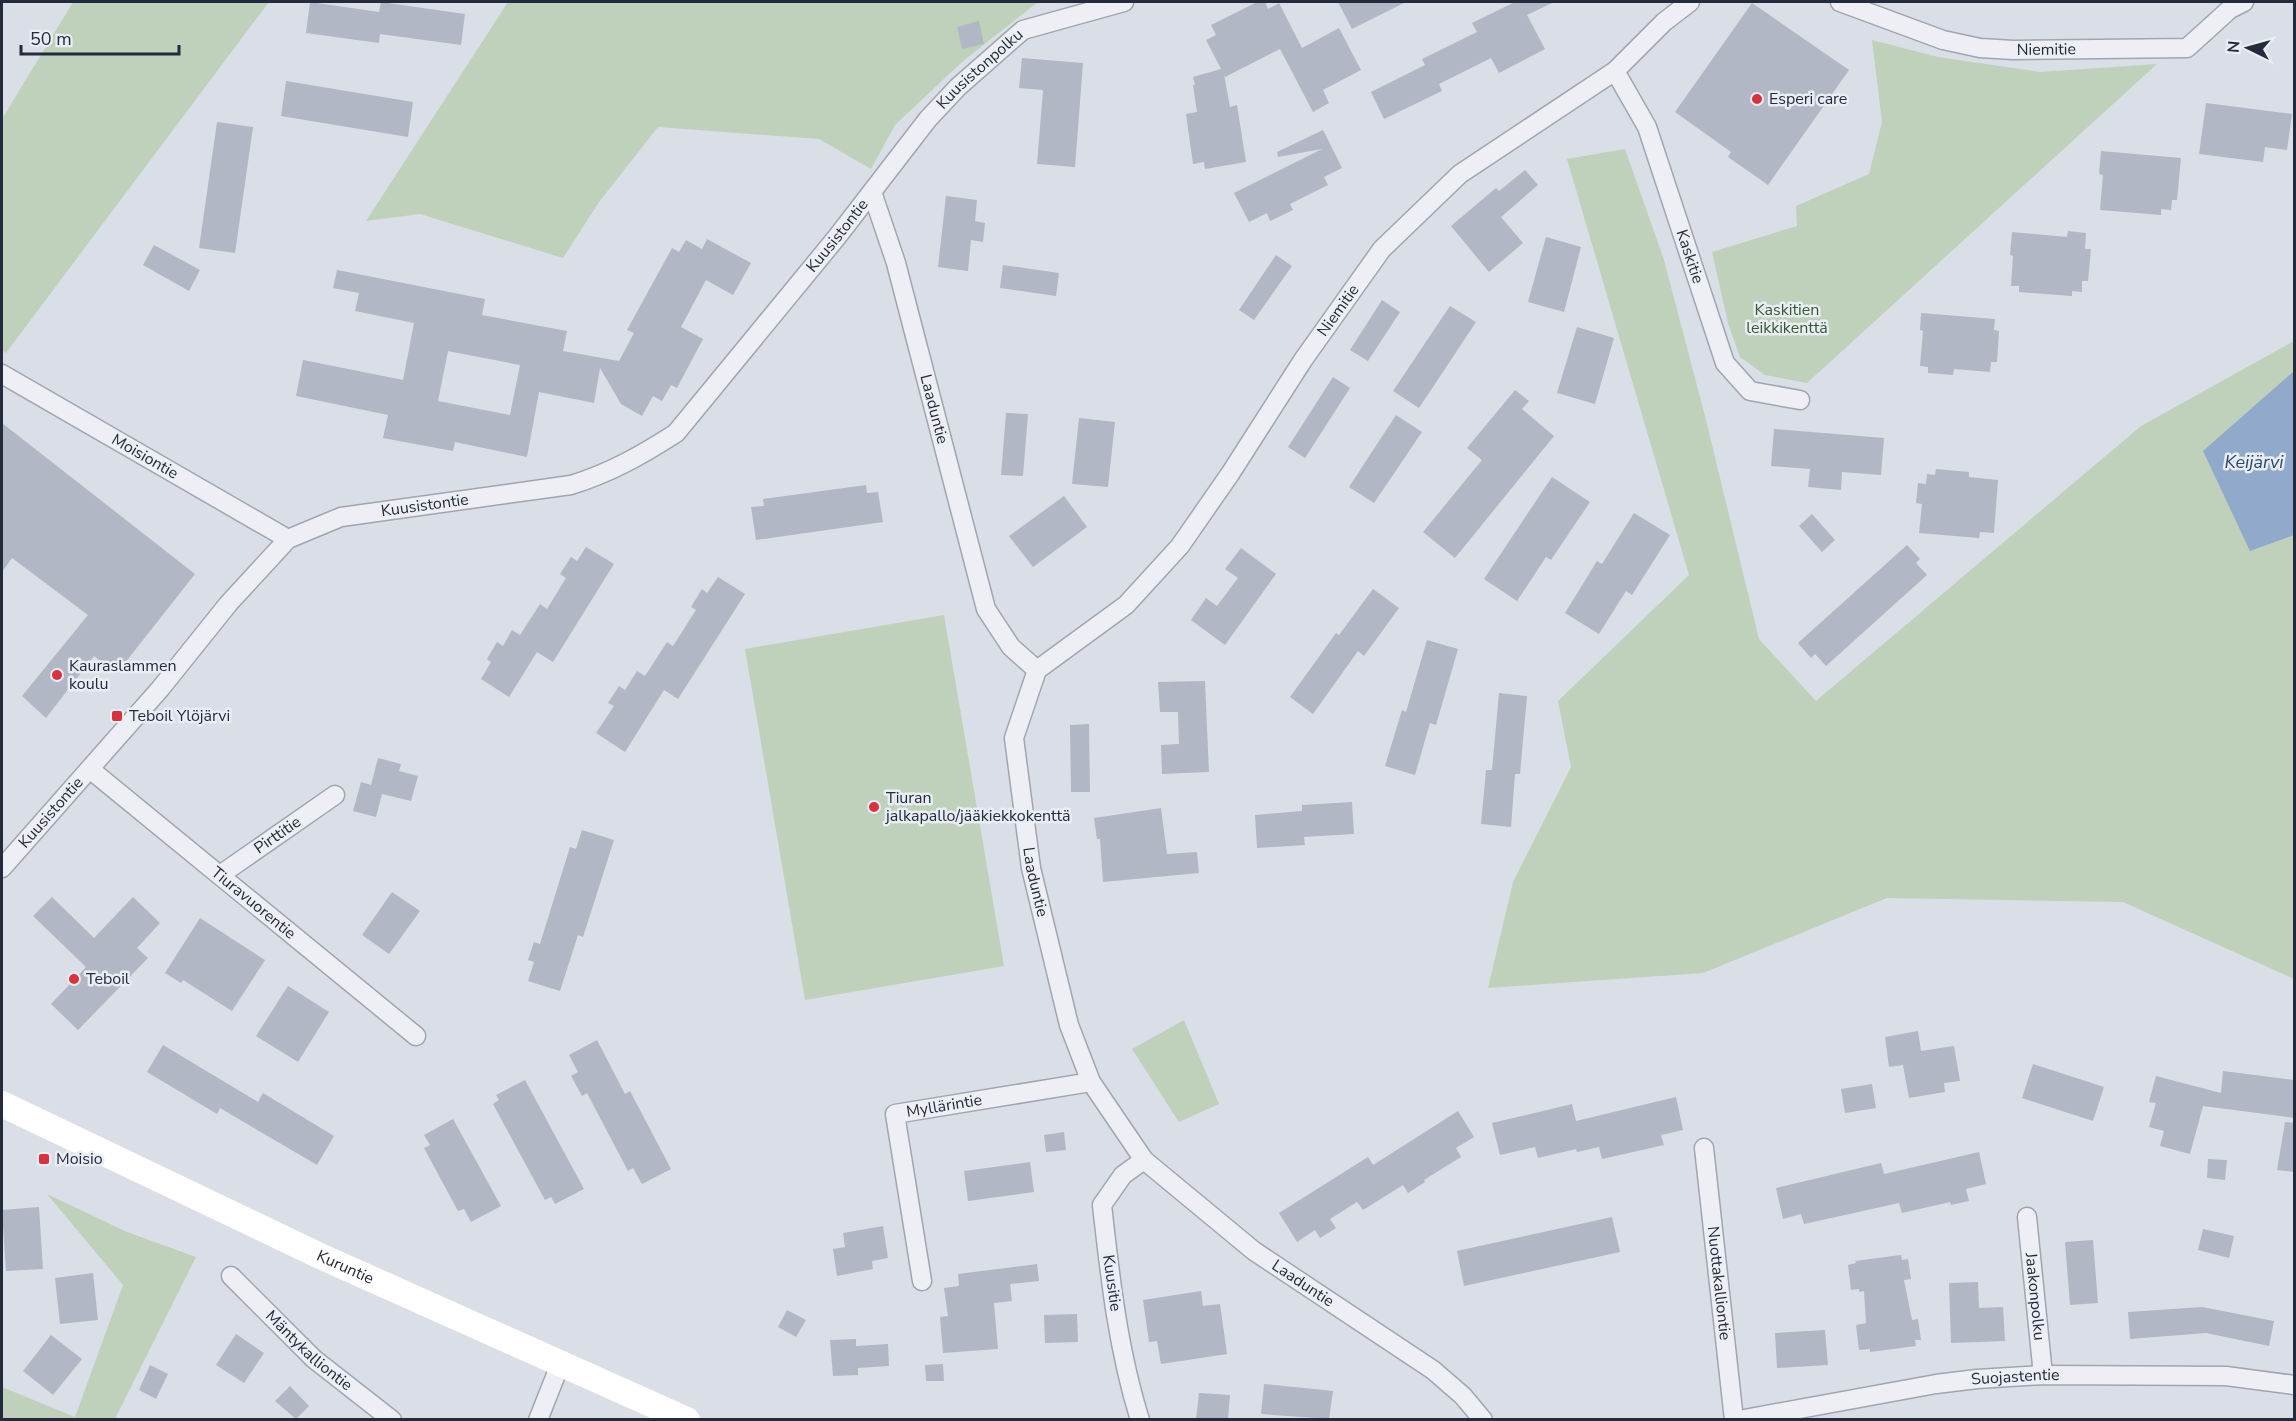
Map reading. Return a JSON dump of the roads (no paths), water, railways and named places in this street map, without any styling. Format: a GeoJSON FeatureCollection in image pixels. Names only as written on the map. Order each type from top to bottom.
{"type":"FeatureCollection","features":[{"type":"Feature","properties":{"kind":"main road","name":"Kuruntie"},"geometry":{"type":"LineString","coordinates":[[3,1103],[55,1131],[320,1256],[687,1419]]}},
{"type":"Feature","properties":{"kind":"street","name":"Kuusistonpolku"},"geometry":{"type":"LineString","coordinates":[[872,192],[928,119],[958,87],[1023,30],[1124,2]]}},
{"type":"Feature","properties":{"kind":"street","name":"Niemitie"},"geometry":{"type":"LineString","coordinates":[[1037,670],[1126,605],[1180,546],[1304,360],[1389,242],[1460,174],[1615,70],[1664,22],[1690,2]]}},
{"type":"Feature","properties":{"kind":"street","name":"Niemitie"},"geometry":{"type":"LineString","coordinates":[[1840,2],[1879,8],[1943,40],[1980,48],[2013,50],[2187,48],[2230,9],[2244,2]]}},
{"type":"Feature","properties":{"kind":"street","name":"Kaskitie"},"geometry":{"type":"LineString","coordinates":[[1615,70],[1647,127],[1725,363],[1750,391],[1800,400]]}},
{"type":"Feature","properties":{"kind":"street","name":"Kuusistontie"},"geometry":{"type":"LineString","coordinates":[[2,868],[91,770],[229,603],[288,539],[341,517],[571,485],[599,477],[641,456],[676,433],[872,192]]}},
{"type":"Feature","properties":{"kind":"street","name":"Laaduntie"},"geometry":{"type":"LineString","coordinates":[[872,192],[896,263],[986,609],[1011,647],[1037,670],[1014,738],[1017,762],[1031,868],[1069,1025],[1090,1082],[1144,1160],[1254,1251],[1433,1370],[1483,1419]]}},
{"type":"Feature","properties":{"kind":"street","name":"Moisiontie"},"geometry":{"type":"LineString","coordinates":[[2,374],[288,539]]}},
{"type":"Feature","properties":{"kind":"street","name":"Tiuravuorentie"},"geometry":{"type":"LineString","coordinates":[[91,770],[416,1036]]}},
{"type":"Feature","properties":{"kind":"street","name":"Pirttitie"},"geometry":{"type":"LineString","coordinates":[[220,875],[335,795]]}},
{"type":"Feature","properties":{"kind":"street","name":"Myllärintie"},"geometry":{"type":"LineString","coordinates":[[922,1281],[895,1114],[1090,1082]]}},
{"type":"Feature","properties":{"kind":"street","name":"Nuottakalliontie"},"geometry":{"type":"LineString","coordinates":[[1704,1149],[1734,1419]]}},
{"type":"Feature","properties":{"kind":"street","name":"Kuusitie"},"geometry":{"type":"LineString","coordinates":[[1140,1419],[1127,1380],[1102,1205],[1123,1175],[1144,1160]]}},
{"type":"Feature","properties":{"kind":"street","name":"Jaakonpolku"},"geometry":{"type":"LineString","coordinates":[[2027,1217],[2043,1375]]}},
{"type":"Feature","properties":{"kind":"street","name":"Mäntykalliontie"},"geometry":{"type":"LineString","coordinates":[[231,1276],[314,1359],[392,1419]]}},
{"type":"Feature","properties":{"kind":"street"},"geometry":{"type":"LineString","coordinates":[[538,1419],[561,1362]]}},
{"type":"Feature","properties":{"kind":"street","name":"Suojastentie"},"geometry":{"type":"LineString","coordinates":[[1739,1419],[1936,1384],[1977,1379],[2043,1375],[2226,1376],[2295,1385]]}},
{"type":"Feature","properties":{"kind":"water","name":"Keijärvi"},"geometry":{"type":"Polygon","coordinates":[[[2294,371],[2294,535],[2250,551],[2203,451],[2294,371]]]}},
{"type":"Feature","properties":{"kind":"place","name":"Esperi care"},"geometry":{"type":"Point","coordinates":[1757,99]}},
{"type":"Feature","properties":{"kind":"place","name":"Kauraslammen koulu"},"geometry":{"type":"Point","coordinates":[57,675]}},
{"type":"Feature","properties":{"kind":"place","name":"Teboil Ylöjärvi"},"geometry":{"type":"Point","coordinates":[117,716]}},
{"type":"Feature","properties":{"kind":"place","name":"Tiuran jalkapallo/jääkiekkokenttä"},"geometry":{"type":"Point","coordinates":[874,807]}},
{"type":"Feature","properties":{"kind":"place","name":"Teboil"},"geometry":{"type":"Point","coordinates":[74,979]}},
{"type":"Feature","properties":{"kind":"place","name":"Moisio"},"geometry":{"type":"Point","coordinates":[44,1159]}},
{"type":"Feature","properties":{"kind":"park label","name":"Kaskitien leikkikenttä"},"geometry":{"type":"Point","coordinates":[1787,319]}}]}
